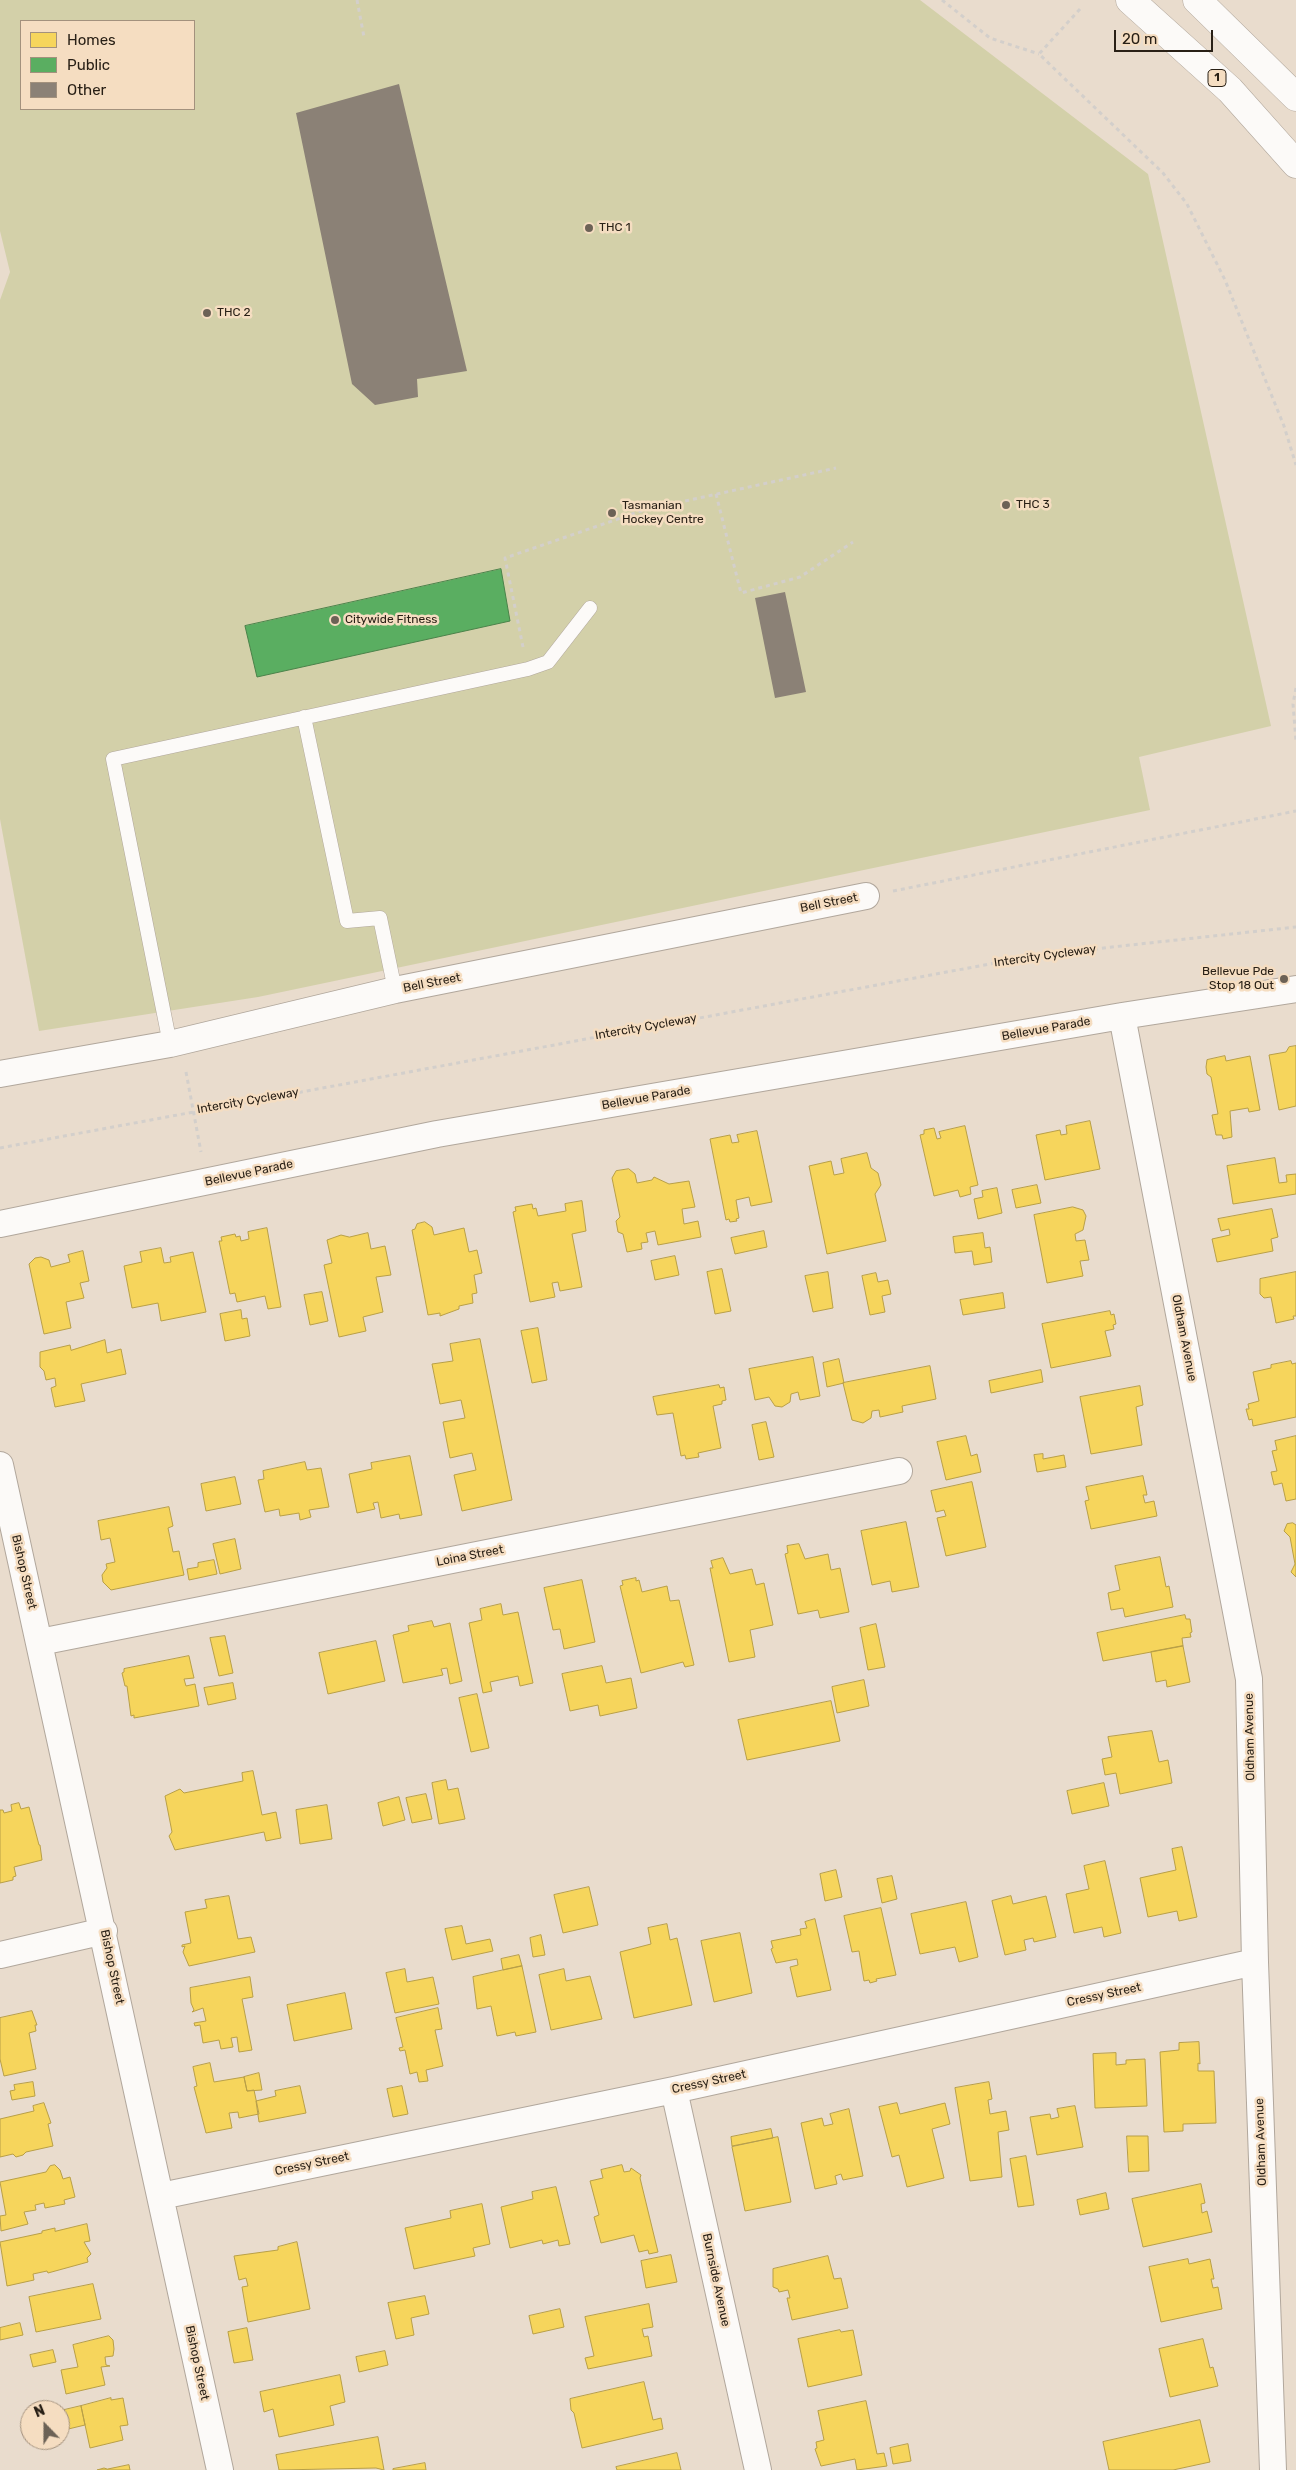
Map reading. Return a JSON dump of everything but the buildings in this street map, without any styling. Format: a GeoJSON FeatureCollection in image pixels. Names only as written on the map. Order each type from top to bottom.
{"type":"FeatureCollection","features":[{"type":"Feature","properties":{"kind":"highway","name":"1"},"geometry":{"type":"LineString","coordinates":[[1130,0],[1230,90],[1296,164]]}},
{"type":"Feature","properties":{"kind":"highway"},"geometry":{"type":"LineString","coordinates":[[1197,0],[1296,97]]}},
{"type":"Feature","properties":{"kind":"street","name":"Bell Street"},"geometry":{"type":"LineString","coordinates":[[0,1074],[170,1044],[395,990],[866,896]]}},
{"type":"Feature","properties":{"kind":"street","name":"Bellevue Parade"},"geometry":{"type":"LineString","coordinates":[[0,1224],[437,1134],[1122,1016],[1296,989]]}},
{"type":"Feature","properties":{"kind":"street","name":"Oldham Avenue"},"geometry":{"type":"LineString","coordinates":[[1122,1016],[1249,1679],[1255,1962],[1273,2470]]}},
{"type":"Feature","properties":{"kind":"street","name":"Bishop Street"},"geometry":{"type":"LineString","coordinates":[[0,1465],[104,1931],[220,2470]]}},
{"type":"Feature","properties":{"kind":"street","name":"Loina Street"},"geometry":{"type":"LineString","coordinates":[[40,1642],[899,1471]]}},
{"type":"Feature","properties":{"kind":"street"},"geometry":{"type":"LineString","coordinates":[[0,1955],[104,1931]]}},
{"type":"Feature","properties":{"kind":"street","name":"Cressy Street"},"geometry":{"type":"LineString","coordinates":[[161,2196],[674,2090],[1255,1962]]}},
{"type":"Feature","properties":{"kind":"street","name":"Burnside Avenue"},"geometry":{"type":"LineString","coordinates":[[674,2090],[758,2470]]}},
{"type":"Feature","properties":{"kind":"lane"},"geometry":{"type":"LineString","coordinates":[[170,1044],[113,759],[528,670],[548,662],[590,608]]}},
{"type":"Feature","properties":{"kind":"lane"},"geometry":{"type":"LineString","coordinates":[[304,717],[347,921],[380,918],[395,990]]}},
{"type":"Feature","properties":{"kind":"path"},"geometry":{"type":"LineString","coordinates":[[357,0],[364,38]]}},
{"type":"Feature","properties":{"kind":"path"},"geometry":{"type":"LineString","coordinates":[[942,0],[990,38],[1040,54],[1164,173],[1187,204],[1226,280],[1284,426],[1296,465]]}},
{"type":"Feature","properties":{"kind":"path"},"geometry":{"type":"LineString","coordinates":[[1040,54],[1080,9]]}},
{"type":"Feature","properties":{"kind":"path"},"geometry":{"type":"LineString","coordinates":[[528,670],[504,558],[644,510],[836,468]]}},
{"type":"Feature","properties":{"kind":"path"},"geometry":{"type":"LineString","coordinates":[[716,494],[741,593],[800,577],[854,542]]}},
{"type":"Feature","properties":{"kind":"path"},"geometry":{"type":"LineString","coordinates":[[1296,688],[1293,704],[1296,741]]}},
{"type":"Feature","properties":{"kind":"path"},"geometry":{"type":"LineString","coordinates":[[866,896],[1296,811]]}},
{"type":"Feature","properties":{"kind":"path","name":"Intercity Cycleway"},"geometry":{"type":"LineString","coordinates":[[0,1148],[1006,961],[1112,947],[1296,927]]}},
{"type":"Feature","properties":{"kind":"path"},"geometry":{"type":"LineString","coordinates":[[185,1067],[207,1182]]}},
{"type":"Feature","properties":{"kind":"shaded area","name":"Tasmanian Hockey Centre"},"geometry":{"type":"Polygon","coordinates":[[[0,0],[920,0],[1148,174],[1271,726],[1139,757],[1150,810],[258,997],[39,1031],[0,819],[0,300],[10,272],[0,231],[0,0]]]}},
{"type":"Feature","properties":{"kind":"place","name":"THC 1"},"geometry":{"type":"Point","coordinates":[589,228]}},
{"type":"Feature","properties":{"kind":"place","name":"THC 2"},"geometry":{"type":"Point","coordinates":[207,313]}},
{"type":"Feature","properties":{"kind":"place","name":"THC 3"},"geometry":{"type":"Point","coordinates":[1006,505]}},
{"type":"Feature","properties":{"kind":"place","name":"Tasmanian Hockey Centre"},"geometry":{"type":"Point","coordinates":[612,513]}},
{"type":"Feature","properties":{"kind":"place","name":"Citywide Fitness"},"geometry":{"type":"Point","coordinates":[335,620]}},
{"type":"Feature","properties":{"kind":"place","name":"Bellevue Pde Stop 18 Out"},"geometry":{"type":"Point","coordinates":[1284,979]}}]}
